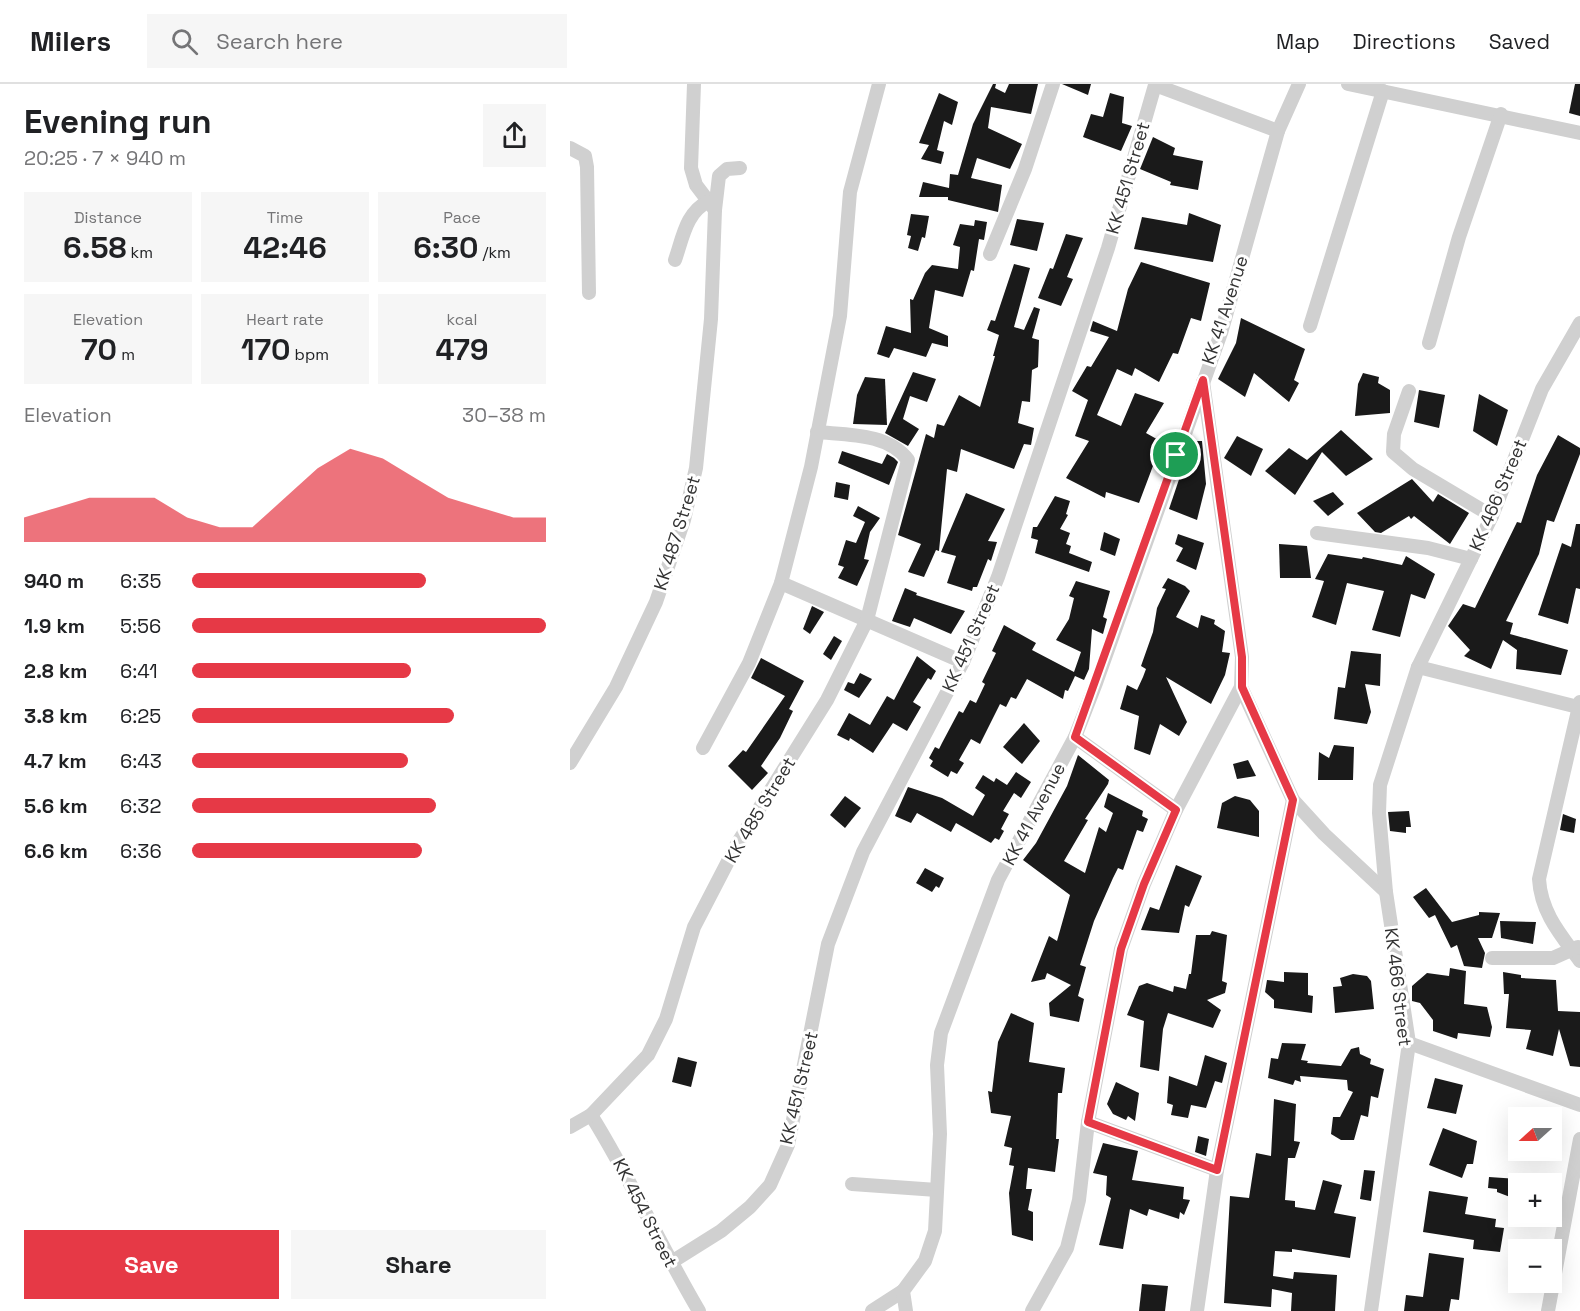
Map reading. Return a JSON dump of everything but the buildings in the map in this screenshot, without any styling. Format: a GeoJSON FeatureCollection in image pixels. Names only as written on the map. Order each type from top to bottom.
{"type":"FeatureCollection","features":[{"type":"Feature","properties":{"kind":"street"},"geometry":{"type":"LineString","coordinates":[[694,84],[691,168],[696,185],[712,206]]}},
{"type":"Feature","properties":{"kind":"street"},"geometry":{"type":"LineString","coordinates":[[703,747],[749,663],[781,583],[817,432],[840,316],[850,192],[879,84]]}},
{"type":"Feature","properties":{"kind":"street"},"geometry":{"type":"LineString","coordinates":[[990,254],[1025,169],[1053,84]]}},
{"type":"Feature","properties":{"kind":"street","name":"KK 451 Street"},"geometry":{"type":"LineString","coordinates":[[670,1263],[721,1231],[750,1207],[770,1185],[788,1145],[832,933],[863,852],[963,662],[998,577],[1047,436],[1111,237],[1155,84],[1278,131]]}},
{"type":"Feature","properties":{"kind":"street","name":"KK 41 Avenue"},"geometry":{"type":"LineString","coordinates":[[903,1291],[925,1261],[934,1231],[940,1134],[937,1065],[940,1033],[998,880],[1075,737],[1221,333],[1278,131],[1299,84]]}},
{"type":"Feature","properties":{"kind":"street"},"geometry":{"type":"LineString","coordinates":[[1348,84],[1383,91],[1399,89],[1580,133]]}},
{"type":"Feature","properties":{"kind":"street"},"geometry":{"type":"LineString","coordinates":[[1310,326],[1383,91]]}},
{"type":"Feature","properties":{"kind":"street"},"geometry":{"type":"LineString","coordinates":[[1429,343],[1460,237],[1501,114]]}},
{"type":"Feature","properties":{"kind":"street"},"geometry":{"type":"LineString","coordinates":[[570,148],[585,156],[587,167],[589,293]]}},
{"type":"Feature","properties":{"kind":"street","name":"KK 487 Street"},"geometry":{"type":"LineString","coordinates":[[570,763],[616,687],[656,603],[684,520],[696,468],[711,319],[712,206],[721,172],[740,168]]}},
{"type":"Feature","properties":{"kind":"street"},"geometry":{"type":"LineString","coordinates":[[675,260],[691,215],[696,208],[712,206]]}},
{"type":"Feature","properties":{"kind":"street","name":"KK 466 Street"},"geometry":{"type":"LineString","coordinates":[[1371,1311],[1408,1043],[1386,892],[1379,813],[1380,785],[1418,667],[1492,516],[1542,389],[1580,323]]}},
{"type":"Feature","properties":{"kind":"street"},"geometry":{"type":"LineString","coordinates":[[1203,380],[1242,657],[1242,687],[1293,800],[1324,834],[1386,892]]}},
{"type":"Feature","properties":{"kind":"street"},"geometry":{"type":"LineString","coordinates":[[1409,391],[1394,434],[1393,452],[1413,469],[1492,516]]}},
{"type":"Feature","properties":{"kind":"street","name":"KK 485 Street"},"geometry":{"type":"LineString","coordinates":[[570,1127],[591,1115],[648,1055],[666,1019],[693,927],[737,844],[827,700],[867,620],[908,460],[902,453],[881,441],[817,432]]}},
{"type":"Feature","properties":{"kind":"street"},"geometry":{"type":"LineString","coordinates":[[1317,533],[1386,540],[1471,559]]}},
{"type":"Feature","properties":{"kind":"street"},"geometry":{"type":"LineString","coordinates":[[781,583],[963,662]]}},
{"type":"Feature","properties":{"kind":"street"},"geometry":{"type":"LineString","coordinates":[[1418,667],[1579,704],[1539,879],[1540,898],[1546,913],[1576,948],[1580,961]]}},
{"type":"Feature","properties":{"kind":"street"},"geometry":{"type":"LineString","coordinates":[[1032,1311],[1066,1248],[1079,1200],[1088,1122],[1121,949],[1144,884],[1176,810],[1242,687]]}},
{"type":"Feature","properties":{"kind":"street"},"geometry":{"type":"LineString","coordinates":[[1075,737],[1176,810]]}},
{"type":"Feature","properties":{"kind":"street"},"geometry":{"type":"LineString","coordinates":[[1197,1311],[1217,1170],[1293,800]]}},
{"type":"Feature","properties":{"kind":"street"},"geometry":{"type":"LineString","coordinates":[[1492,958],[1554,958],[1576,948]]}},
{"type":"Feature","properties":{"kind":"street"},"geometry":{"type":"LineString","coordinates":[[1408,1043],[1580,1105]]}},
{"type":"Feature","properties":{"kind":"street","name":"KK 454 Street"},"geometry":{"type":"LineString","coordinates":[[591,1115],[624,1167],[670,1263],[699,1311]]}},
{"type":"Feature","properties":{"kind":"street"},"geometry":{"type":"LineString","coordinates":[[1088,1122],[1217,1170]]}},
{"type":"Feature","properties":{"kind":"street"},"geometry":{"type":"LineString","coordinates":[[1548,1311],[1580,1139]]}},
{"type":"Feature","properties":{"kind":"street"},"geometry":{"type":"LineString","coordinates":[[852,1184],[937,1190]]}},
{"type":"Feature","properties":{"kind":"street"},"geometry":{"type":"LineString","coordinates":[[872,1311],[903,1291],[906,1311]]}},
{"type":"Feature","properties":{"kind":"route"},"geometry":{"type":"LineString","coordinates":[[1203,380],[1242,657],[1242,687],[1293,800],[1217,1170],[1088,1122],[1121,949],[1144,884],[1176,810],[1075,737],[1176,455],[1203,380]]}}]}
